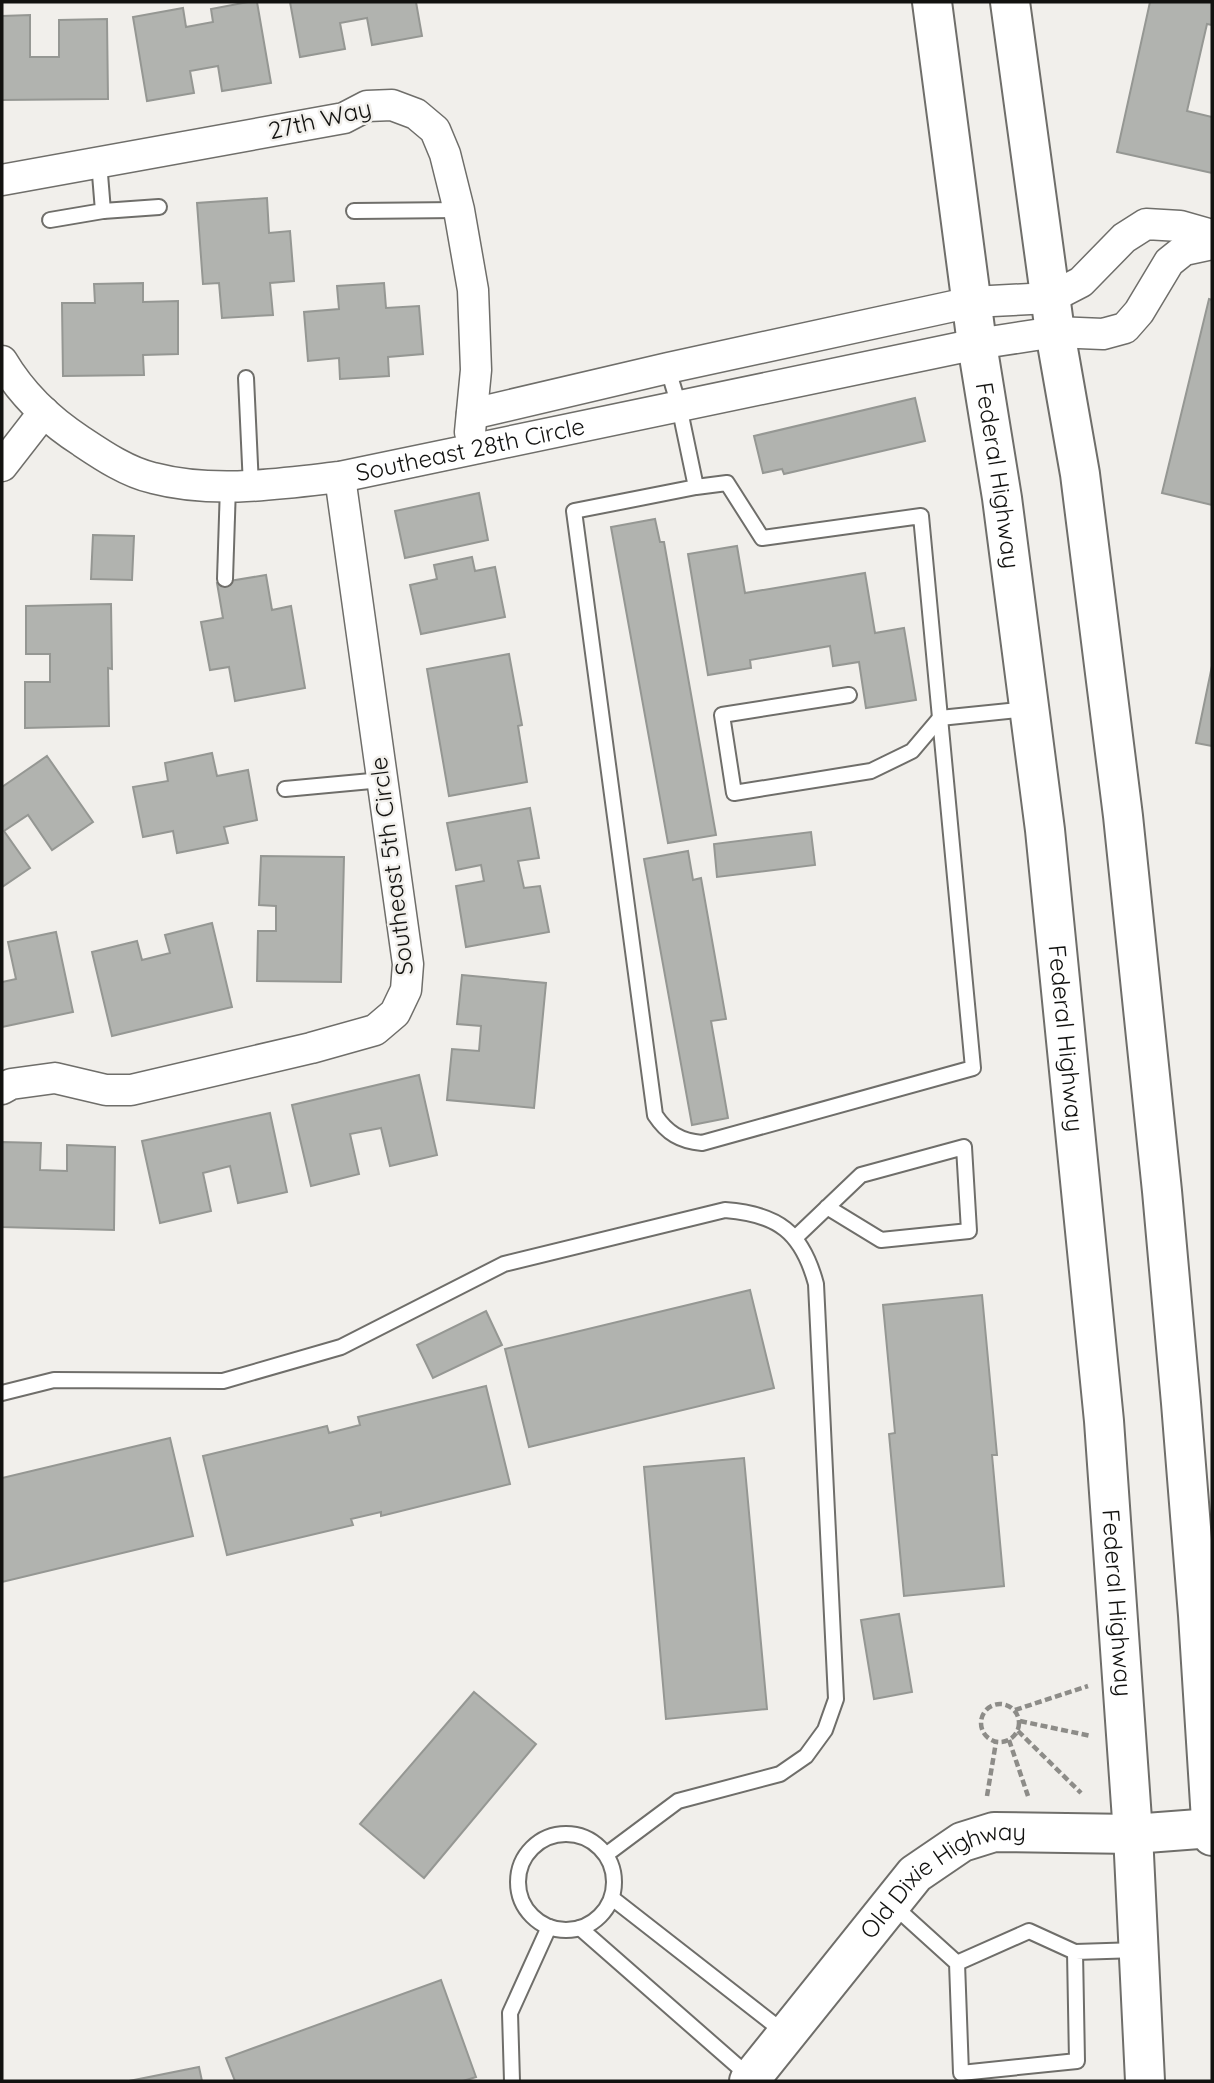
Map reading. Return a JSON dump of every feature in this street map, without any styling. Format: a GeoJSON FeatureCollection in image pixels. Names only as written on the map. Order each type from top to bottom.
{"type":"FeatureCollection","features":[{"type":"Feature","properties":{"kind":"main road","name":"Federal Highway"},"geometry":{"type":"LineString","coordinates":[[932,2],[977,344],[1002,498],[1045,830],[1102,1408],[1133,1834],[1145,2081]]}},
{"type":"Feature","properties":{"kind":"main road"},"geometry":{"type":"LineString","coordinates":[[1010,2],[1053,315],[1080,474],[1142,989],[1181,1404],[1212,1836]]}},
{"type":"Feature","properties":{"kind":"main road","name":"Old Dixie Highway"},"geometry":{"type":"LineString","coordinates":[[750,2080],[915,1874],[962,1842],[994,1832],[1133,1834],[1212,1828]]}},
{"type":"Feature","properties":{"kind":"street","name":"27th Way"},"geometry":{"type":"LineString","coordinates":[[2,180],[344,118],[367,106],[392,105],[416,114],[435,130],[445,153],[459,210],[472,290],[476,370],[469,450]]}},
{"type":"Feature","properties":{"kind":"street"},"geometry":{"type":"LineString","coordinates":[[1212,235],[1180,226],[1146,224],[1124,238],[1053,315],[1103,334],[1125,328],[1139,312],[1169,262],[1184,250],[1212,244]]}},
{"type":"Feature","properties":{"kind":"street","name":"Southeast 28th Circle"},"geometry":{"type":"LineString","coordinates":[[472,414],[666,362],[972,302],[1053,315]]}},
{"type":"Feature","properties":{"kind":"street","name":"Southeast 28th Circle"},"geometry":{"type":"LineString","coordinates":[[2,362],[21,389],[44,412],[65,431],[106,458],[151,478],[199,486],[240,486],[340,477],[977,344],[1053,315]]}},
{"type":"Feature","properties":{"kind":"street"},"geometry":{"type":"LineString","coordinates":[[2,466],[44,412]]}},
{"type":"Feature","properties":{"kind":"street","name":"Southeast 5th Circle"},"geometry":{"type":"LineString","coordinates":[[2,1089],[11,1084],[55,1078],[106,1090],[131,1090],[311,1048],[375,1030],[395,1013],[406,990],[408,964],[340,477]]}},
{"type":"Feature","properties":{"kind":"lane"},"geometry":{"type":"LineString","coordinates":[[99,162],[103,211]]}},
{"type":"Feature","properties":{"kind":"lane"},"geometry":{"type":"LineString","coordinates":[[50,220],[103,211],[159,207]]}},
{"type":"Feature","properties":{"kind":"lane"},"geometry":{"type":"LineString","coordinates":[[354,211],[459,210]]}},
{"type":"Feature","properties":{"kind":"lane"},"geometry":{"type":"LineString","coordinates":[[666,362],[696,488]]}},
{"type":"Feature","properties":{"kind":"lane"},"geometry":{"type":"LineString","coordinates":[[225,579],[240,486],[246,378]]}},
{"type":"Feature","properties":{"kind":"lane"},"geometry":{"type":"LineString","coordinates":[[727,483],[762,538],[921,516],[973,1068],[702,1143],[687,1142],[674,1136],[663,1127],[655,1115],[574,511],[696,488],[727,483]]}},
{"type":"Feature","properties":{"kind":"lane"},"geometry":{"type":"LineString","coordinates":[[849,695],[722,715],[734,793],[871,771],[912,751],[940,718],[1030,708]]}},
{"type":"Feature","properties":{"kind":"lane"},"geometry":{"type":"LineString","coordinates":[[285,789],[382,780]]}},
{"type":"Feature","properties":{"kind":"lane"},"geometry":{"type":"LineString","coordinates":[[796,1238],[827,1207],[861,1175],[964,1147],[969,1231],[881,1240],[827,1207]]}},
{"type":"Feature","properties":{"kind":"lane"},"geometry":{"type":"LineString","coordinates":[[2,1393],[54,1380],[223,1381],[341,1348],[504,1264],[724,1210],[751,1212],[775,1222],[796,1238],[809,1259],[816,1284],[836,1699],[825,1730],[806,1756],[779,1774],[678,1801],[607,1854]]}},
{"type":"Feature","properties":{"kind":"lane"},"geometry":{"type":"LineString","coordinates":[[568,1833],[583,1836],[596,1843],[607,1854],[614,1876],[612,1898],[605,1912],[594,1922],[580,1928],[564,1930],[549,1927],[530,1914],[519,1895],[517,1880],[520,1865],[527,1852],[553,1835],[568,1833]]}},
{"type":"Feature","properties":{"kind":"lane"},"geometry":{"type":"LineString","coordinates":[[612,1898],[786,2034]]}},
{"type":"Feature","properties":{"kind":"lane"},"geometry":{"type":"LineString","coordinates":[[891,1904],[957,1963],[961,2073],[1077,2061],[1076,1952]]}},
{"type":"Feature","properties":{"kind":"lane"},"geometry":{"type":"LineString","coordinates":[[512,2081],[510,2013],[549,1927]]}},
{"type":"Feature","properties":{"kind":"lane"},"geometry":{"type":"LineString","coordinates":[[580,1928],[750,2080]]}},
{"type":"Feature","properties":{"kind":"lane"},"geometry":{"type":"LineString","coordinates":[[957,1963],[1029,1931],[1076,1952],[1139,1950]]}},
{"type":"Feature","properties":{"kind":"path"},"geometry":{"type":"LineString","coordinates":[[1015,1710],[1091,1685]]}},
{"type":"Feature","properties":{"kind":"path"},"geometry":{"type":"LineString","coordinates":[[997,1703],[1009,1705],[1015,1710],[1020,1721],[1018,1731],[1009,1741],[996,1742],[988,1738],[981,1727],[986,1710],[997,1703]]}},
{"type":"Feature","properties":{"kind":"path"},"geometry":{"type":"LineString","coordinates":[[1020,1721],[1095,1737]]}},
{"type":"Feature","properties":{"kind":"path"},"geometry":{"type":"LineString","coordinates":[[1018,1731],[1081,1793]]}},
{"type":"Feature","properties":{"kind":"path"},"geometry":{"type":"LineString","coordinates":[[1009,1741],[1040,1833]]}},
{"type":"Feature","properties":{"kind":"path"},"geometry":{"type":"LineString","coordinates":[[981,1836],[996,1742]]}},
{"type":"Feature","properties":{"kind":"building"},"geometry":{"type":"Polygon","coordinates":[[[257,2],[271,83],[222,91],[218,66],[190,71],[194,93],[147,101],[133,17],[183,8],[186,27],[213,22],[211,9],[257,2]]]}},
{"type":"Feature","properties":{"kind":"building"},"geometry":{"type":"Polygon","coordinates":[[[290,2],[416,2],[422,36],[372,45],[367,18],[340,23],[345,49],[300,57],[290,2]]]}},
{"type":"Feature","properties":{"kind":"building"},"geometry":{"type":"Polygon","coordinates":[[[1150,2],[1212,2],[1212,25],[1207,24],[1187,111],[1212,117],[1212,173],[1117,152],[1150,2]]]}},
{"type":"Feature","properties":{"kind":"building"},"geometry":{"type":"Polygon","coordinates":[[[30,15],[30,57],[59,57],[59,20],[107,19],[108,99],[2,100],[2,16],[30,15]]]}},
{"type":"Feature","properties":{"kind":"building"},"geometry":{"type":"Polygon","coordinates":[[[267,198],[269,233],[290,231],[294,281],[270,283],[273,315],[222,318],[219,283],[203,284],[197,203],[267,198]]]}},
{"type":"Feature","properties":{"kind":"building"},"geometry":{"type":"Polygon","coordinates":[[[143,283],[143,302],[178,301],[178,354],[143,355],[144,375],[63,376],[62,303],[95,303],[94,284],[143,283]]]}},
{"type":"Feature","properties":{"kind":"building"},"geometry":{"type":"Polygon","coordinates":[[[384,283],[386,308],[419,306],[423,354],[388,357],[389,376],[340,379],[339,358],[308,361],[304,312],[339,309],[337,286],[384,283]]]}},
{"type":"Feature","properties":{"kind":"building"},"geometry":{"type":"Polygon","coordinates":[[[1209,299],[1212,300],[1212,505],[1162,493],[1209,299]]]}},
{"type":"Feature","properties":{"kind":"building"},"geometry":{"type":"Polygon","coordinates":[[[915,398],[925,441],[784,474],[782,469],[763,473],[754,436],[915,398]]]}},
{"type":"Feature","properties":{"kind":"building"},"geometry":{"type":"Polygon","coordinates":[[[479,493],[488,540],[405,558],[395,511],[479,493]]]}},
{"type":"Feature","properties":{"kind":"building"},"geometry":{"type":"Polygon","coordinates":[[[655,519],[660,542],[664,542],[716,835],[668,843],[611,527],[655,519]]]}},
{"type":"Feature","properties":{"kind":"building"},"geometry":{"type":"Polygon","coordinates":[[[93,535],[134,536],[132,580],[91,579],[93,535]]]}},
{"type":"Feature","properties":{"kind":"building"},"geometry":{"type":"Polygon","coordinates":[[[737,546],[745,593],[865,573],[875,633],[904,628],[916,700],[866,708],[859,662],[833,666],[830,646],[750,660],[751,668],[708,675],[688,554],[737,546]]]}},
{"type":"Feature","properties":{"kind":"building"},"geometry":{"type":"Polygon","coordinates":[[[472,557],[475,571],[495,567],[505,617],[421,634],[410,585],[437,579],[434,565],[472,557]]]}},
{"type":"Feature","properties":{"kind":"building"},"geometry":{"type":"Polygon","coordinates":[[[266,575],[272,610],[291,606],[305,688],[235,701],[229,667],[210,670],[201,622],[223,618],[217,583],[266,575]]]}},
{"type":"Feature","properties":{"kind":"building"},"geometry":{"type":"Polygon","coordinates":[[[111,604],[109,726],[25,728],[25,682],[50,682],[50,654],[26,654],[26,606],[111,604]]]}},
{"type":"Feature","properties":{"kind":"building"},"geometry":{"type":"Polygon","coordinates":[[[509,654],[522,725],[518,726],[527,782],[449,796],[427,669],[509,654]]]}},
{"type":"Feature","properties":{"kind":"building"},"geometry":{"type":"Polygon","coordinates":[[[1212,666],[1212,746],[1196,743],[1212,666]]]}},
{"type":"Feature","properties":{"kind":"building"},"geometry":{"type":"Polygon","coordinates":[[[212,753],[217,776],[248,770],[257,820],[224,827],[228,843],[177,853],[173,831],[143,837],[133,787],[168,781],[165,763],[212,753]]]}},
{"type":"Feature","properties":{"kind":"building"},"geometry":{"type":"Polygon","coordinates":[[[47,756],[93,822],[52,850],[28,815],[4,831],[30,868],[2,887],[2,787],[47,756]]]}},
{"type":"Feature","properties":{"kind":"building"},"geometry":{"type":"Polygon","coordinates":[[[530,808],[539,858],[518,861],[524,888],[540,886],[549,932],[466,947],[456,886],[484,881],[481,865],[456,870],[447,823],[530,808]]]}},
{"type":"Feature","properties":{"kind":"building"},"geometry":{"type":"Polygon","coordinates":[[[811,832],[815,865],[717,877],[714,844],[811,832]]]}},
{"type":"Feature","properties":{"kind":"building"},"geometry":{"type":"Polygon","coordinates":[[[688,851],[693,880],[701,878],[726,1019],[711,1021],[728,1118],[692,1125],[644,859],[688,851]]]}},
{"type":"Feature","properties":{"kind":"building"},"geometry":{"type":"Polygon","coordinates":[[[261,856],[344,857],[341,982],[257,981],[258,931],[276,931],[276,906],[259,905],[261,856]]]}},
{"type":"Feature","properties":{"kind":"building"},"geometry":{"type":"Polygon","coordinates":[[[212,923],[232,1007],[112,1036],[92,952],[137,941],[142,960],[170,953],[165,935],[212,923]]]}},
{"type":"Feature","properties":{"kind":"building"},"geometry":{"type":"Polygon","coordinates":[[[56,932],[73,1012],[2,1027],[2,982],[16,979],[8,942],[56,932]]]}},
{"type":"Feature","properties":{"kind":"building"},"geometry":{"type":"Polygon","coordinates":[[[462,975],[546,983],[534,1108],[447,1100],[452,1049],[479,1051],[481,1026],[457,1024],[462,975]]]}},
{"type":"Feature","properties":{"kind":"building"},"geometry":{"type":"Polygon","coordinates":[[[419,1075],[437,1155],[390,1166],[381,1128],[350,1134],[359,1174],[311,1186],[292,1105],[419,1075]]]}},
{"type":"Feature","properties":{"kind":"building"},"geometry":{"type":"Polygon","coordinates":[[[270,1113],[287,1192],[238,1203],[230,1166],[203,1173],[211,1211],[160,1223],[142,1141],[270,1113]]]}},
{"type":"Feature","properties":{"kind":"building"},"geometry":{"type":"Polygon","coordinates":[[[2,1142],[41,1143],[40,1170],[67,1171],[67,1145],[115,1147],[114,1230],[2,1227],[2,1142]]]}},
{"type":"Feature","properties":{"kind":"building"},"geometry":{"type":"Polygon","coordinates":[[[750,1290],[774,1388],[529,1447],[505,1349],[750,1290]]]}},
{"type":"Feature","properties":{"kind":"building"},"geometry":{"type":"Polygon","coordinates":[[[982,1295],[997,1455],[992,1455],[1004,1586],[904,1596],[889,1434],[895,1433],[883,1305],[982,1295]]]}},
{"type":"Feature","properties":{"kind":"building"},"geometry":{"type":"Polygon","coordinates":[[[486,1311],[502,1345],[433,1378],[417,1345],[486,1311]]]}},
{"type":"Feature","properties":{"kind":"building"},"geometry":{"type":"Polygon","coordinates":[[[486,1386],[510,1484],[381,1516],[381,1512],[351,1519],[353,1525],[227,1555],[203,1456],[327,1426],[329,1433],[360,1425],[358,1417],[486,1386]]]}},
{"type":"Feature","properties":{"kind":"building"},"geometry":{"type":"Polygon","coordinates":[[[170,1438],[193,1536],[2,1582],[2,1478],[170,1438]]]}},
{"type":"Feature","properties":{"kind":"building"},"geometry":{"type":"Polygon","coordinates":[[[744,1458],[767,1709],[666,1719],[644,1467],[744,1458]]]}},
{"type":"Feature","properties":{"kind":"building"},"geometry":{"type":"Polygon","coordinates":[[[899,1614],[912,1692],[874,1699],[861,1620],[899,1614]]]}},
{"type":"Feature","properties":{"kind":"building"},"geometry":{"type":"Polygon","coordinates":[[[474,1692],[536,1744],[424,1878],[360,1824],[474,1692]]]}},
{"type":"Feature","properties":{"kind":"building"},"geometry":{"type":"Polygon","coordinates":[[[441,1980],[476,2077],[463,2081],[235,2081],[226,2058],[441,1980]]]}},
{"type":"Feature","properties":{"kind":"building"},"geometry":{"type":"Polygon","coordinates":[[[199,2067],[202,2081],[129,2081],[199,2067]]]}}]}
